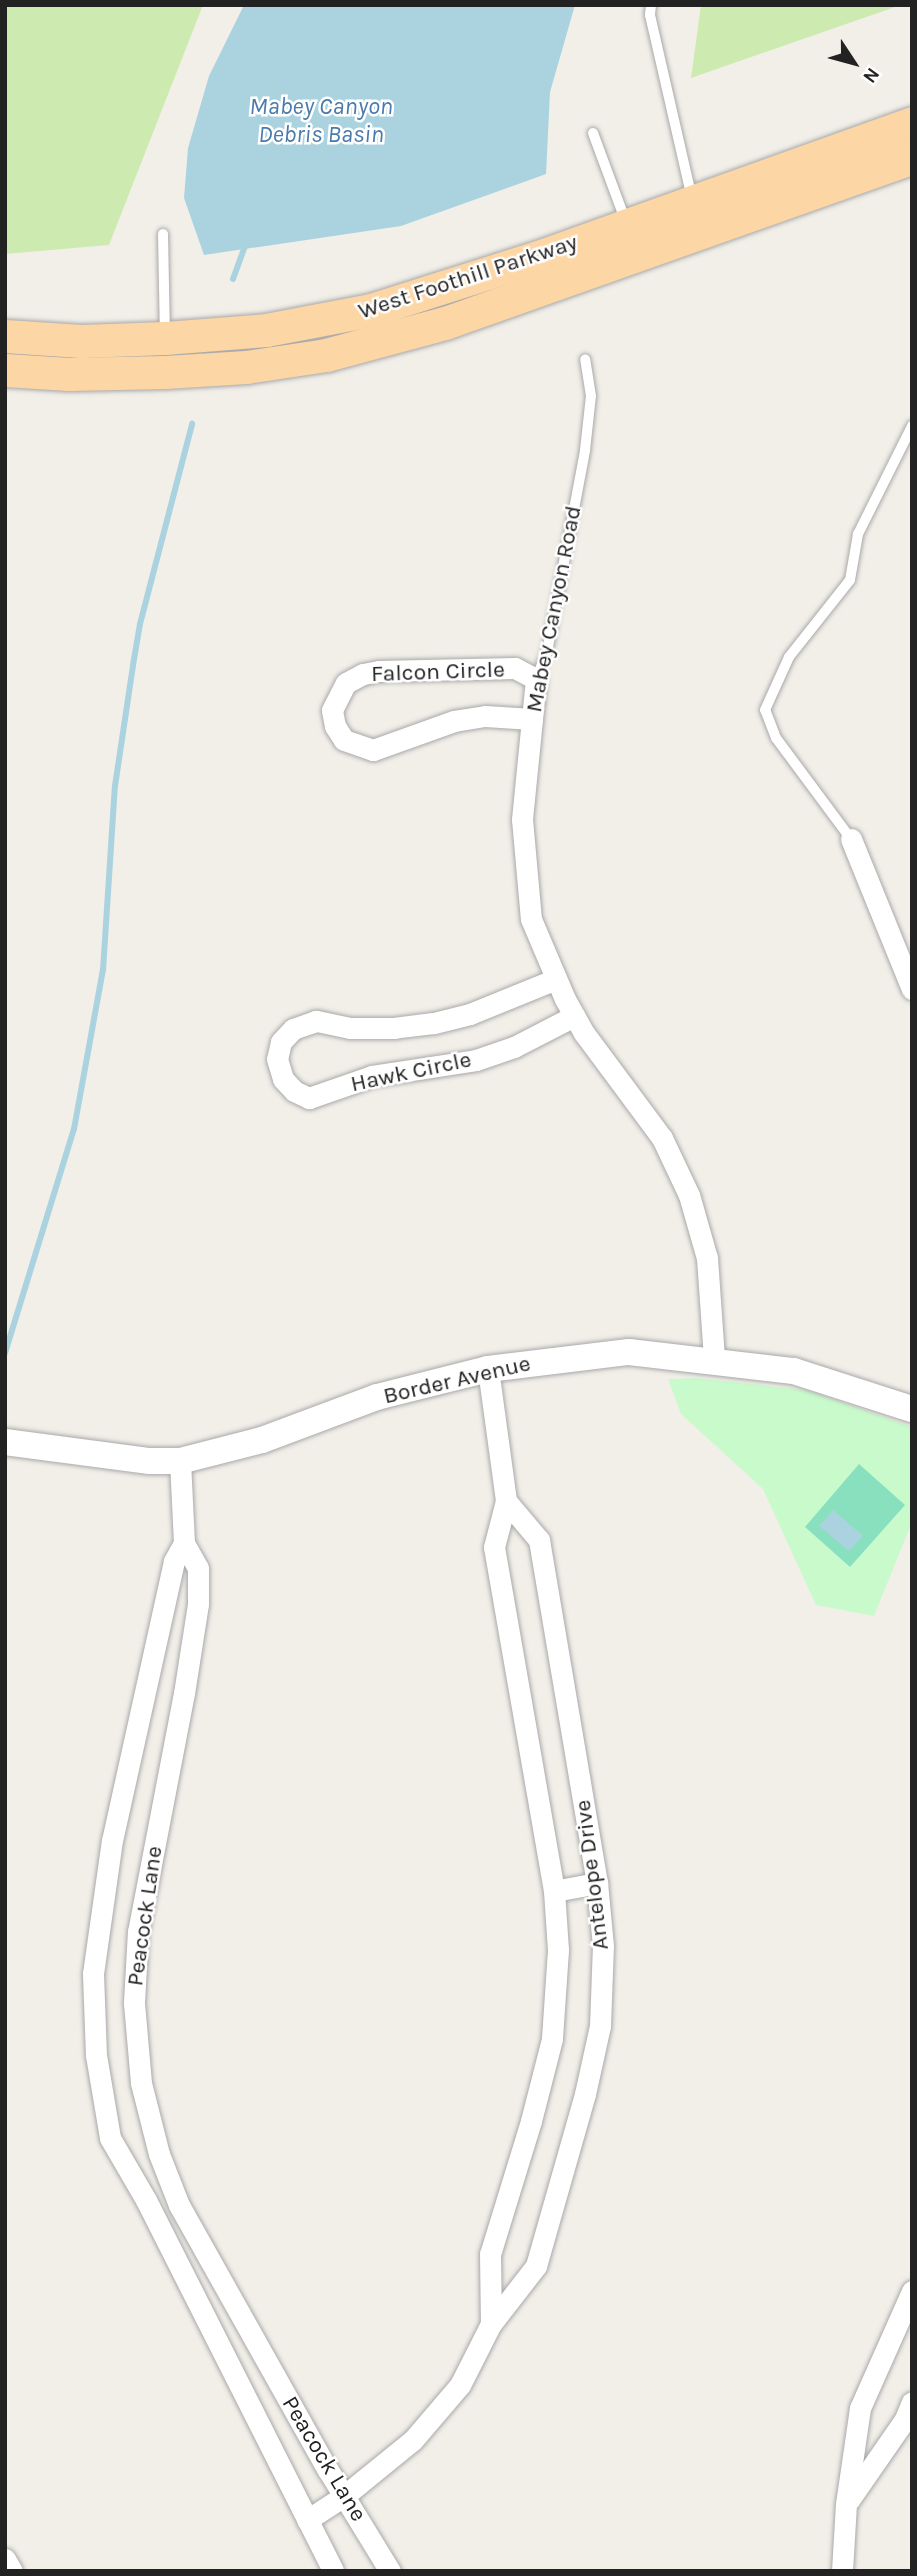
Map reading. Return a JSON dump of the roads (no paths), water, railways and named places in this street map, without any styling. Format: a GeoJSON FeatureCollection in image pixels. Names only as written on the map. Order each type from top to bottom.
{"type":"FeatureCollection","features":[{"type":"Feature","properties":{"kind":"main road","name":"West Foothill Parkway"},"geometry":{"type":"LineString","coordinates":[[5,336],[81,341],[164,338],[266,330],[371,310],[627,225],[912,123]]}},
{"type":"Feature","properties":{"kind":"main road","name":"West Foothill Parkway"},"geometry":{"type":"LineString","coordinates":[[5,370],[138,373],[246,367],[326,355],[445,323],[912,158]]}},
{"type":"Feature","properties":{"kind":"main road"},"geometry":{"type":"LineString","coordinates":[[445,323],[485,294],[661,230],[693,201]]}},
{"type":"Feature","properties":{"kind":"street","name":"Falcon Circle"},"geometry":{"type":"LineString","coordinates":[[532,719],[485,716],[454,721],[373,750],[344,740],[335,726],[332,710],[346,683],[363,674],[379,671],[515,668],[536,679]]}},
{"type":"Feature","properties":{"kind":"street","name":"Mabey Canyon Road"},"geometry":{"type":"LineString","coordinates":[[536,679],[522,819],[524,872],[531,919],[574,1016],[662,1138],[690,1195],[708,1258],[714,1359]]}},
{"type":"Feature","properties":{"kind":"street"},"geometry":{"type":"LineString","coordinates":[[851,839],[912,989]]}},
{"type":"Feature","properties":{"kind":"street","name":"Hawk Circle"},"geometry":{"type":"LineString","coordinates":[[556,979],[470,1014],[433,1023],[395,1028],[350,1028],[316,1021],[293,1029],[281,1042],[277,1059],[283,1079],[294,1091],[309,1098],[372,1076],[476,1060],[514,1047],[574,1016]]}},
{"type":"Feature","properties":{"kind":"street","name":"Border Avenue"},"geometry":{"type":"LineString","coordinates":[[5,1442],[150,1461],[180,1461],[262,1440],[377,1397],[488,1369],[629,1352],[714,1359],[794,1371],[912,1409]]}},
{"type":"Feature","properties":{"kind":"street","name":"Antelope Drive"},"geometry":{"type":"LineString","coordinates":[[488,1369],[506,1501],[494,1547],[554,1891],[558,1950],[552,2039],[531,2121],[490,2254],[491,2324]]}},
{"type":"Feature","properties":{"kind":"street","name":"Peacock Lane"},"geometry":{"type":"LineString","coordinates":[[180,1461],[184,1543],[198,1568],[198,1604],[184,1693],[138,1927],[134,2003],[141,2083],[159,2154],[179,2205],[344,2496],[390,2571]]}},
{"type":"Feature","properties":{"kind":"street","name":"Antelope Drive"},"geometry":{"type":"LineString","coordinates":[[307,2520],[344,2496],[413,2440],[460,2385],[491,2324],[536,2266],[585,2094],[600,2026],[603,1946],[597,1883],[539,1540],[506,1501]]}},
{"type":"Feature","properties":{"kind":"street","name":"Peacock Lane"},"geometry":{"type":"LineString","coordinates":[[184,1543],[174,1561],[112,1840],[93,1975],[96,2055],[110,2138],[146,2200],[333,2571]]}},
{"type":"Feature","properties":{"kind":"street"},"geometry":{"type":"LineString","coordinates":[[554,1891],[597,1883]]}},
{"type":"Feature","properties":{"kind":"street"},"geometry":{"type":"LineString","coordinates":[[100,1919],[138,1927]]}},
{"type":"Feature","properties":{"kind":"street"},"geometry":{"type":"LineString","coordinates":[[842,2571],[845,2504],[860,2408],[912,2291]]}},
{"type":"Feature","properties":{"kind":"street"},"geometry":{"type":"LineString","coordinates":[[845,2504],[905,2419],[912,2402]]}},
{"type":"Feature","properties":{"kind":"street"},"geometry":{"type":"LineString","coordinates":[[5,2559],[12,2571]]}},
{"type":"Feature","properties":{"kind":"lane"},"geometry":{"type":"LineString","coordinates":[[651,5],[650,15],[693,201]]}},
{"type":"Feature","properties":{"kind":"lane"},"geometry":{"type":"LineString","coordinates":[[593,133],[627,225]]}},
{"type":"Feature","properties":{"kind":"lane"},"geometry":{"type":"LineString","coordinates":[[163,234],[164,338]]}},
{"type":"Feature","properties":{"kind":"lane","name":"Mabey Canyon Road"},"geometry":{"type":"LineString","coordinates":[[536,679],[547,652],[585,450],[590,396],[585,359]]}},
{"type":"Feature","properties":{"kind":"lane"},"geometry":{"type":"LineString","coordinates":[[851,839],[776,738],[765,710],[789,657],[850,580],[858,534],[912,426]]}},
{"type":"Feature","properties":{"kind":"water","name":"Mabey Canyon Debris Basin"},"geometry":{"type":"Polygon","coordinates":[[[244,5],[575,5],[550,92],[546,174],[401,226],[204,255],[184,198],[188,148],[209,76],[244,5]]]}},
{"type":"Feature","properties":{"kind":"water"},"geometry":{"type":"Polygon","coordinates":[[[833,1510],[863,1536],[849,1551],[819,1526],[833,1510]]]}},
{"type":"Feature","properties":{"kind":"waterway"},"geometry":{"type":"LineString","coordinates":[[233,279],[246,244]]}},
{"type":"Feature","properties":{"kind":"waterway"},"geometry":{"type":"LineString","coordinates":[[5,1353],[74,1129],[103,970],[115,786],[133,665],[140,624],[192,424]]}}]}
